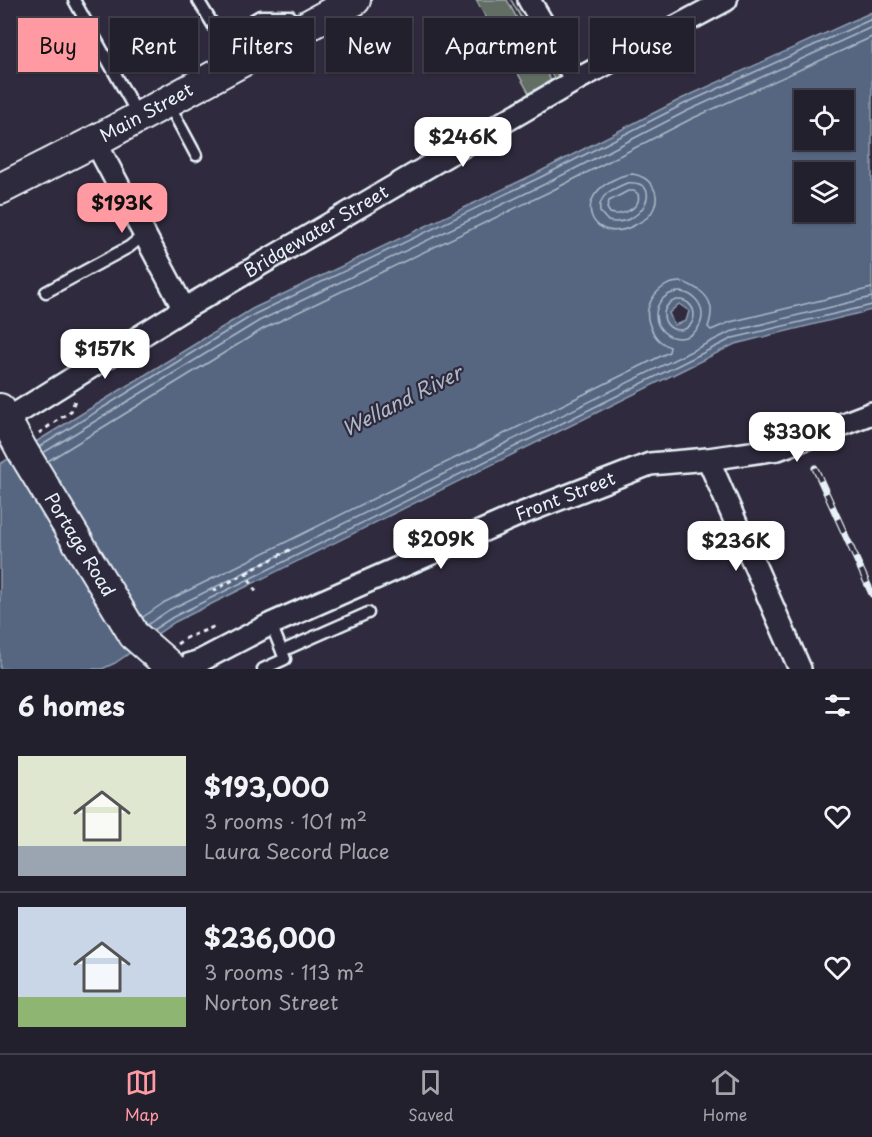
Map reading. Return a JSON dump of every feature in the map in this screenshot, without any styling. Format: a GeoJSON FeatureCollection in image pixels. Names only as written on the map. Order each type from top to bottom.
{"type":"FeatureCollection","features":[{"type":"Feature","properties":{"kind":"main road","name":"Main Street"},"geometry":{"type":"LineString","coordinates":[[314,23],[355,0]]}},
{"type":"Feature","properties":{"kind":"main road","name":"Main Street"},"geometry":{"type":"LineString","coordinates":[[0,189],[222,72]]}},
{"type":"Feature","properties":{"kind":"main road","name":"Portage Road"},"geometry":{"type":"LineString","coordinates":[[11,422],[134,635],[173,669]]}},
{"type":"Feature","properties":{"kind":"main road"},"geometry":{"type":"LineString","coordinates":[[134,635],[150,669]]}},
{"type":"Feature","properties":{"kind":"street"},"geometry":{"type":"LineString","coordinates":[[529,0],[576,80]]}},
{"type":"Feature","properties":{"kind":"street","name":"Bridgewater Street"},"geometry":{"type":"LineString","coordinates":[[11,422],[75,376],[184,309],[576,80],[726,0]]}},
{"type":"Feature","properties":{"kind":"street"},"geometry":{"type":"LineString","coordinates":[[95,141],[184,309]]}},
{"type":"Feature","properties":{"kind":"street","name":"Front Street"},"geometry":{"type":"LineString","coordinates":[[173,669],[200,661],[271,624],[298,607],[518,515],[651,464],[778,449],[872,413]]}},
{"type":"Feature","properties":{"kind":"street"},"geometry":{"type":"LineString","coordinates":[[708,459],[800,669]]}},
{"type":"Feature","properties":{"kind":"lane"},"geometry":{"type":"LineString","coordinates":[[74,0],[139,117]]}},
{"type":"Feature","properties":{"kind":"lane"},"geometry":{"type":"LineString","coordinates":[[198,0],[210,20]]}},
{"type":"Feature","properties":{"kind":"lane"},"geometry":{"type":"LineString","coordinates":[[257,18],[260,16],[290,16],[291,18]]}},
{"type":"Feature","properties":{"kind":"lane"},"geometry":{"type":"LineString","coordinates":[[167,102],[196,155]]}},
{"type":"Feature","properties":{"kind":"lane"},"geometry":{"type":"LineString","coordinates":[[46,292],[129,247],[144,235]]}},
{"type":"Feature","properties":{"kind":"lane"},"geometry":{"type":"LineString","coordinates":[[282,651],[368,613]]}},
{"type":"Feature","properties":{"kind":"lane"},"geometry":{"type":"LineString","coordinates":[[263,669],[285,659],[271,624]]}},
{"type":"Feature","properties":{"kind":"path"},"geometry":{"type":"LineString","coordinates":[[11,422],[71,411],[79,388],[75,376]]}},
{"type":"Feature","properties":{"kind":"path"},"geometry":{"type":"LineString","coordinates":[[213,591],[293,548]]}},
{"type":"Feature","properties":{"kind":"path"},"geometry":{"type":"LineString","coordinates":[[246,573],[257,594]]}},
{"type":"Feature","properties":{"kind":"green space"},"geometry":{"type":"Polygon","coordinates":[[[476,0],[507,0],[517,18],[486,18],[476,0]]]}},
{"type":"Feature","properties":{"kind":"green space"},"geometry":{"type":"Polygon","coordinates":[[[517,72],[546,72],[555,88],[533,100],[517,72]]]}},
{"type":"Feature","properties":{"kind":"green space"},"geometry":{"type":"Polygon","coordinates":[[[550,72],[556,72],[559,78],[558,86],[550,72]]]}},
{"type":"Feature","properties":{"kind":"water","name":"Welland River"},"geometry":{"type":"Polygon","coordinates":[[[872,12],[872,310],[735,344],[175,622],[115,663],[102,669],[0,669],[0,464],[252,309],[539,172],[681,99],[872,12]],[[679,304],[669,313],[674,325],[686,321],[689,311],[679,304]]]}},
{"type":"Feature","properties":{"kind":"railway"},"geometry":{"type":"LineString","coordinates":[[815,468],[872,594]]}}]}
